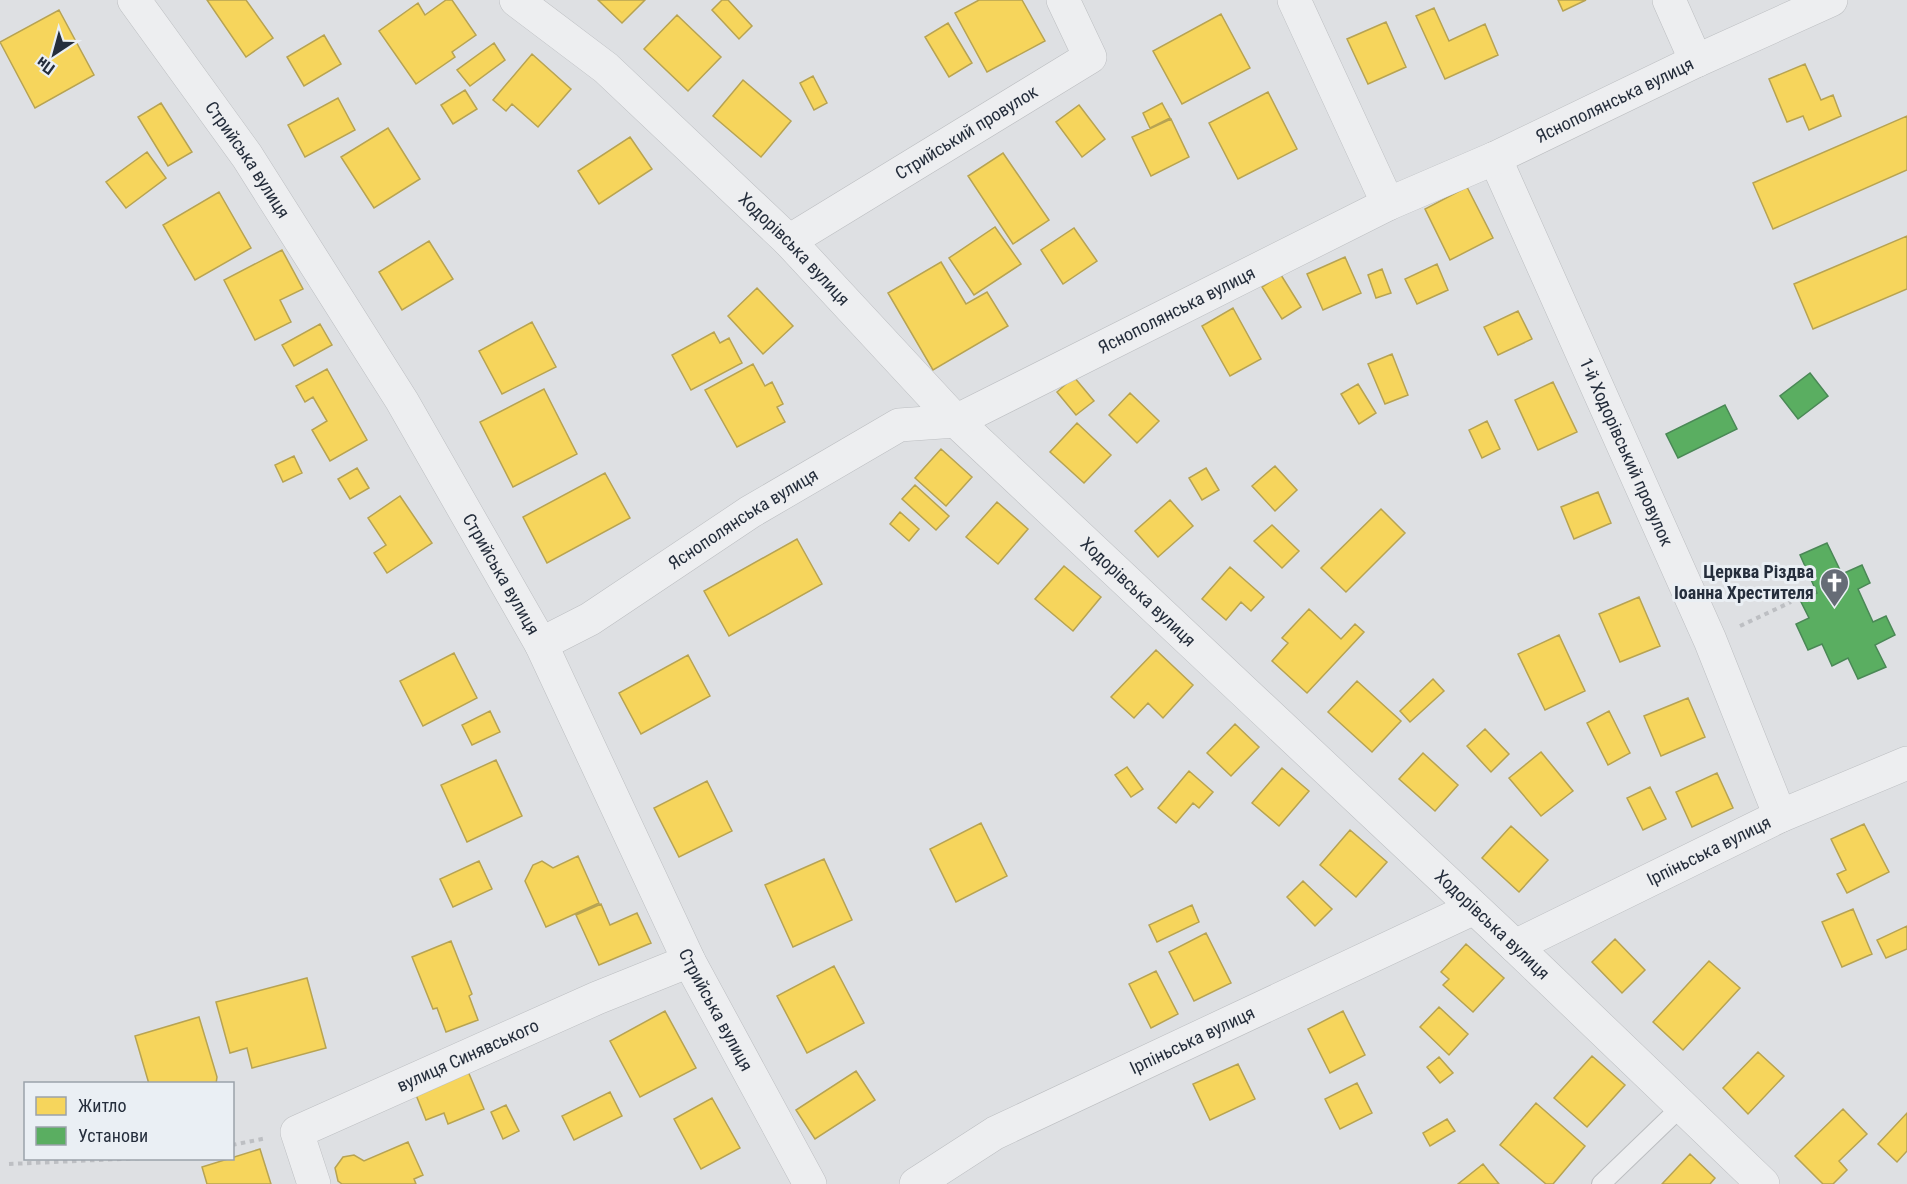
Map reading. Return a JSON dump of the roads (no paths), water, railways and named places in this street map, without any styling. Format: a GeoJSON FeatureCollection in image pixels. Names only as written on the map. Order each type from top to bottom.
{"type":"FeatureCollection","features":[{"type":"Feature","properties":{"kind":"street","name":"Стрийська вулиця"},"geometry":{"type":"LineString","coordinates":[[134,0],[247,156],[402,401],[541,644],[689,961],[810,1184]]}},
{"type":"Feature","properties":{"kind":"street","name":"Ходорівська вулиця"},"geometry":{"type":"LineString","coordinates":[[516,0],[606,68],[789,241],[956,421],[1515,945],[1763,1184]]}},
{"type":"Feature","properties":{"kind":"street","name":"Стрийський провулок"},"geometry":{"type":"LineString","coordinates":[[789,241],[1090,57],[1063,0]]}},
{"type":"Feature","properties":{"kind":"street"},"geometry":{"type":"LineString","coordinates":[[1294,0],[1388,204]]}},
{"type":"Feature","properties":{"kind":"street"},"geometry":{"type":"LineString","coordinates":[[1669,0],[1696,61]]}},
{"type":"Feature","properties":{"kind":"street","name":"Яснополянська вулиця"},"geometry":{"type":"LineString","coordinates":[[541,644],[590,619],[750,512],[899,425],[956,421],[1388,204],[1495,158],[1696,61],[1831,0]]}},
{"type":"Feature","properties":{"kind":"street","name":"1-й Ходорівський провулок"},"geometry":{"type":"LineString","coordinates":[[1495,158],[1710,640],[1780,816]]}},
{"type":"Feature","properties":{"kind":"street","name":"Ірпіньська вулиця"},"geometry":{"type":"LineString","coordinates":[[1515,945],[1780,816],[1907,763]]}},
{"type":"Feature","properties":{"kind":"street","name":"Ірпіньська вулиця"},"geometry":{"type":"LineString","coordinates":[[916,1184],[995,1133],[1474,908]]}},
{"type":"Feature","properties":{"kind":"street","name":"вулиця Синявського"},"geometry":{"type":"LineString","coordinates":[[314,1184],[297,1132],[597,998],[689,961]]}},
{"type":"Feature","properties":{"kind":"lane"},"geometry":{"type":"LineString","coordinates":[[1601,1184],[1682,1106]]}},
{"type":"Feature","properties":{"kind":"place","name":"Церква Різдва Іоанна Хрестителя"},"geometry":{"type":"Point","coordinates":[1835,608]}}]}
